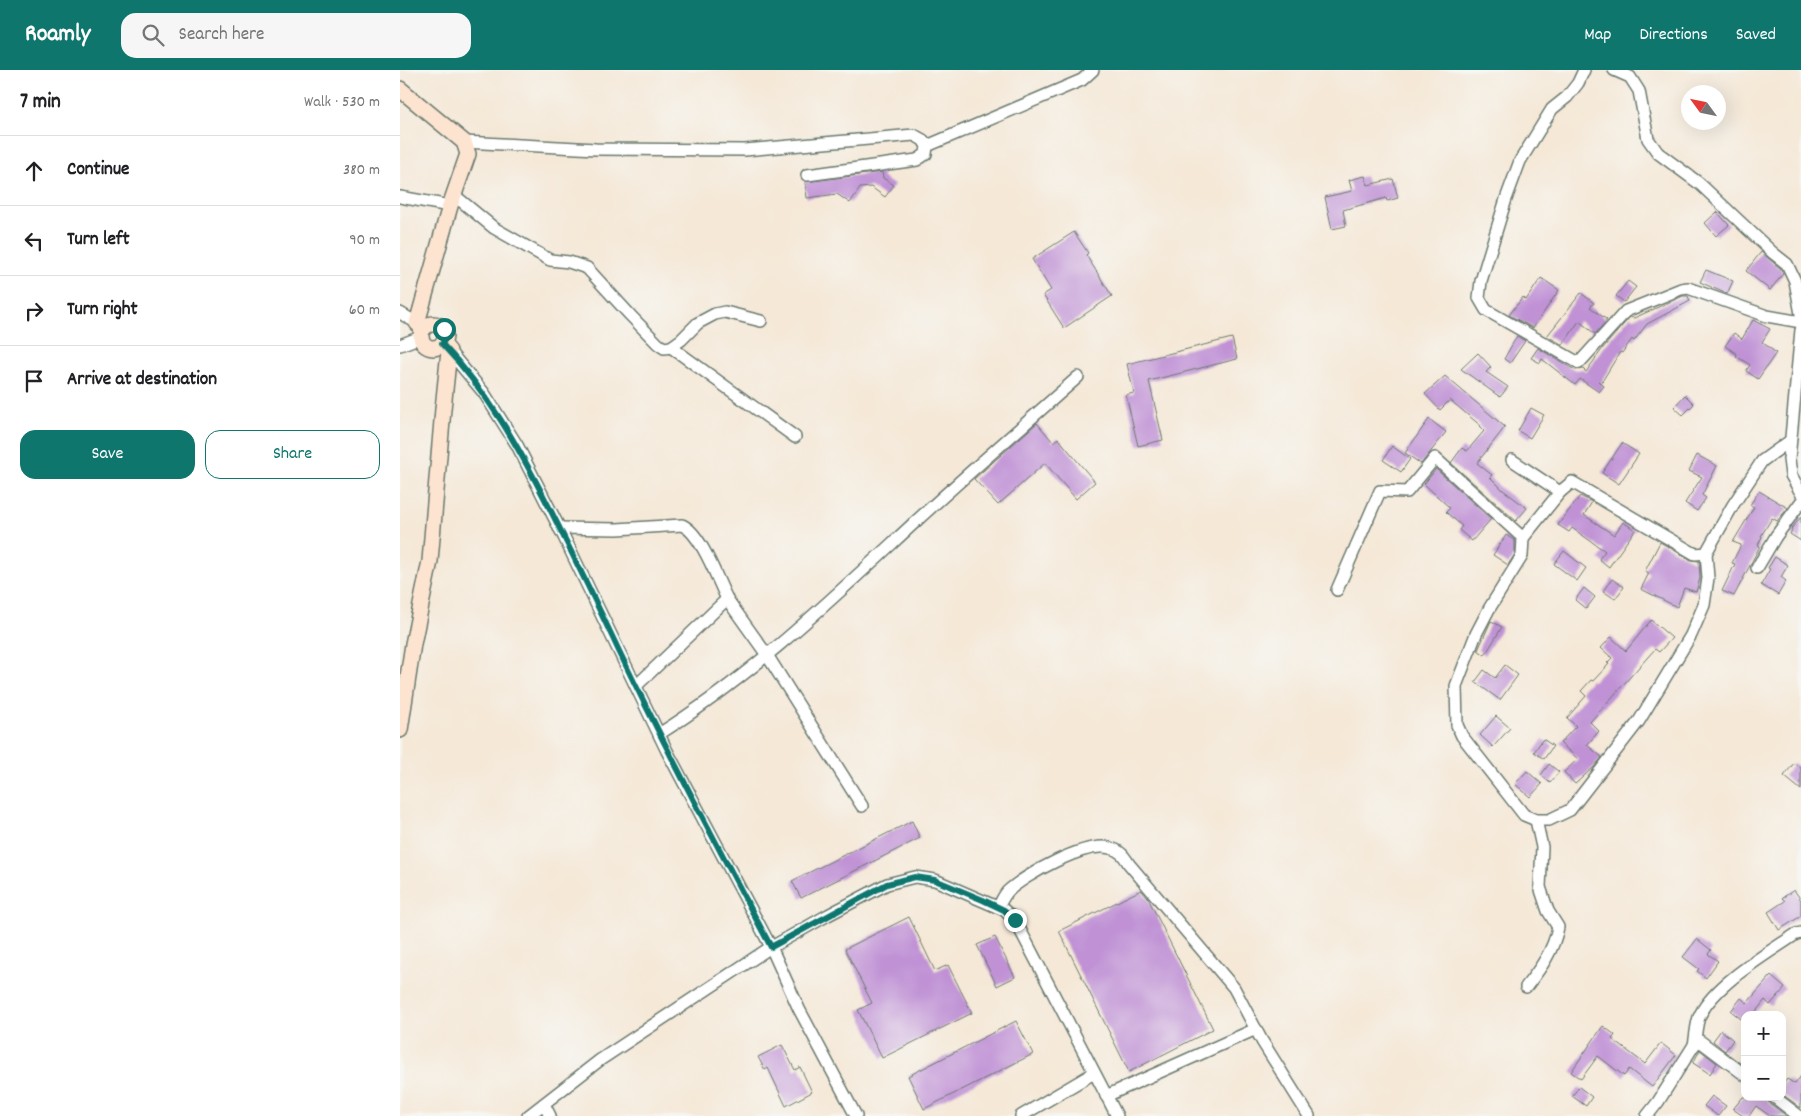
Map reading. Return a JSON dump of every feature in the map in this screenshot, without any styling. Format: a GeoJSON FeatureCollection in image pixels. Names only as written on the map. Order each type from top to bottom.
{"type":"FeatureCollection","features":[{"type":"Feature","properties":{"kind":"street"},"geometry":{"type":"LineString","coordinates":[[927,146],[1082,80],[1093,70]]}},
{"type":"Feature","properties":{"kind":"street"},"geometry":{"type":"LineString","coordinates":[[1584,70],[1578,83],[1567,97],[1552,109],[1520,161],[1506,199],[1482,281],[1479,298],[1486,310],[1579,363],[1626,311],[1681,289],[1688,288],[1767,316],[1801,322]]}},
{"type":"Feature","properties":{"kind":"street"},"geometry":{"type":"LineString","coordinates":[[1614,70],[1630,78],[1639,90],[1648,139],[1658,153],[1700,184],[1772,253],[1787,264],[1795,281],[1801,314]]}},
{"type":"Feature","properties":{"kind":"street"},"geometry":{"type":"LineString","coordinates":[[400,89],[464,142],[468,154],[452,200],[420,330],[424,344],[428,347],[446,348],[484,393],[517,445],[659,734],[771,947],[799,1009],[856,1116]]}},
{"type":"Feature","properties":{"kind":"street"},"geometry":{"type":"LineString","coordinates":[[464,142],[596,148],[746,150],[914,135],[923,140],[927,146],[926,154],[917,160],[808,174]]}},
{"type":"Feature","properties":{"kind":"street"},"geometry":{"type":"LineString","coordinates":[[400,197],[452,200],[494,228],[550,260],[569,262],[587,268],[658,344],[664,348],[671,347],[698,323],[715,314],[725,312],[760,321]]}},
{"type":"Feature","properties":{"kind":"street"},"geometry":{"type":"LineString","coordinates":[[400,313],[420,330]]}},
{"type":"Feature","properties":{"kind":"street"},"geometry":{"type":"LineString","coordinates":[[400,344],[426,326],[434,324],[444,329],[446,337],[430,561],[413,644],[400,730]]}},
{"type":"Feature","properties":{"kind":"street"},"geometry":{"type":"LineString","coordinates":[[1801,330],[1789,459],[1791,476],[1801,493]]}},
{"type":"Feature","properties":{"kind":"street"},"geometry":{"type":"LineString","coordinates":[[671,347],[795,437]]}},
{"type":"Feature","properties":{"kind":"street"},"geometry":{"type":"LineString","coordinates":[[659,734],[695,712],[767,655],[842,590],[915,522],[1078,377]]}},
{"type":"Feature","properties":{"kind":"street"},"geometry":{"type":"LineString","coordinates":[[1706,553],[1695,554],[1572,482],[1560,492],[1523,538],[1522,556],[1489,609],[1476,634],[1456,686],[1456,725],[1462,736],[1524,815],[1536,820],[1549,820],[1570,810],[1639,721],[1691,635],[1704,605],[1708,578],[1706,553],[1733,504],[1762,462],[1790,442]]}},
{"type":"Feature","properties":{"kind":"street"},"geometry":{"type":"LineString","coordinates":[[1337,590],[1380,491],[1408,492],[1435,458],[1523,538]]}},
{"type":"Feature","properties":{"kind":"street"},"geometry":{"type":"LineString","coordinates":[[1512,460],[1560,492]]}},
{"type":"Feature","properties":{"kind":"street"},"geometry":{"type":"LineString","coordinates":[[1757,568],[1776,536],[1801,502]]}},
{"type":"Feature","properties":{"kind":"street"},"geometry":{"type":"LineString","coordinates":[[559,528],[617,529],[682,525],[689,528],[698,538],[727,599],[767,655],[862,806]]}},
{"type":"Feature","properties":{"kind":"street"},"geometry":{"type":"LineString","coordinates":[[636,686],[727,599]]}},
{"type":"Feature","properties":{"kind":"street"},"geometry":{"type":"LineString","coordinates":[[1526,988],[1546,959],[1556,939],[1558,927],[1548,911],[1540,886],[1542,847],[1536,820]]}},
{"type":"Feature","properties":{"kind":"street"},"geometry":{"type":"LineString","coordinates":[[998,907],[1007,892],[1031,874],[1080,851],[1108,847],[1122,853],[1129,864],[1234,988],[1256,1029],[1309,1116]]}},
{"type":"Feature","properties":{"kind":"street"},"geometry":{"type":"LineString","coordinates":[[528,1116],[608,1055],[771,947],[887,884],[915,877],[935,880],[998,907],[1015,920],[1117,1116]]}},
{"type":"Feature","properties":{"kind":"street"},"geometry":{"type":"LineString","coordinates":[[1647,1116],[1694,1045],[1700,1016],[1717,992],[1740,973],[1796,934],[1801,933]]}},
{"type":"Feature","properties":{"kind":"street"},"geometry":{"type":"LineString","coordinates":[[1106,1096],[1256,1029]]}},
{"type":"Feature","properties":{"kind":"street"},"geometry":{"type":"LineString","coordinates":[[1694,1045],[1700,1041],[1741,1072]]}},
{"type":"Feature","properties":{"kind":"street"},"geometry":{"type":"LineString","coordinates":[[1021,1116],[1094,1073]]}},
{"type":"Feature","properties":{"kind":"street"},"geometry":{"type":"LineString","coordinates":[[1779,1101],[1799,1116]]}},
{"type":"Feature","properties":{"kind":"street"},"geometry":{"type":"LineString","coordinates":[[544,1104],[550,1116]]}},
{"type":"Feature","properties":{"kind":"building"},"geometry":{"type":"Polygon","coordinates":[[[882,172],[883,178],[894,185],[885,197],[871,187],[860,188],[850,203],[837,194],[807,198],[805,182],[882,172]]]}},
{"type":"Feature","properties":{"kind":"building"},"geometry":{"type":"Polygon","coordinates":[[[1365,176],[1368,185],[1393,179],[1398,198],[1387,201],[1386,198],[1343,210],[1346,226],[1332,229],[1325,197],[1352,191],[1349,180],[1365,176]]]}},
{"type":"Feature","properties":{"kind":"building"},"geometry":{"type":"Polygon","coordinates":[[[1717,212],[1729,225],[1716,236],[1705,223],[1717,212]]]}},
{"type":"Feature","properties":{"kind":"building"},"geometry":{"type":"Polygon","coordinates":[[[1074,232],[1112,296],[1064,328],[1043,295],[1051,290],[1032,259],[1074,232]]]}},
{"type":"Feature","properties":{"kind":"building"},"geometry":{"type":"Polygon","coordinates":[[[1761,252],[1781,269],[1783,274],[1770,290],[1746,271],[1761,252]]]}},
{"type":"Feature","properties":{"kind":"building"},"geometry":{"type":"Polygon","coordinates":[[[1706,270],[1733,281],[1727,294],[1700,282],[1706,270]]]}},
{"type":"Feature","properties":{"kind":"building"},"geometry":{"type":"Polygon","coordinates":[[[1541,278],[1559,290],[1533,328],[1509,315],[1523,297],[1526,300],[1541,278]]]}},
{"type":"Feature","properties":{"kind":"building"},"geometry":{"type":"Polygon","coordinates":[[[1628,281],[1636,287],[1624,302],[1616,296],[1628,281]]]}},
{"type":"Feature","properties":{"kind":"building"},"geometry":{"type":"Polygon","coordinates":[[[1581,293],[1594,303],[1590,307],[1607,320],[1595,334],[1579,321],[1563,345],[1547,336],[1581,293]]]}},
{"type":"Feature","properties":{"kind":"building"},"geometry":{"type":"Polygon","coordinates":[[[1683,296],[1688,296],[1690,301],[1647,324],[1634,341],[1632,339],[1622,353],[1620,352],[1601,383],[1598,381],[1604,386],[1599,392],[1580,379],[1575,385],[1542,359],[1540,363],[1531,358],[1538,348],[1575,370],[1583,369],[1586,372],[1603,348],[1630,317],[1634,318],[1683,296]]]}},
{"type":"Feature","properties":{"kind":"building"},"geometry":{"type":"Polygon","coordinates":[[[1753,320],[1770,329],[1762,342],[1776,353],[1758,379],[1746,371],[1750,365],[1725,346],[1734,333],[1742,339],[1753,320]]]}},
{"type":"Feature","properties":{"kind":"building"},"geometry":{"type":"Polygon","coordinates":[[[1517,336],[1525,341],[1510,363],[1504,359],[1517,336]]]}},
{"type":"Feature","properties":{"kind":"building"},"geometry":{"type":"Polygon","coordinates":[[[1232,338],[1237,359],[1149,381],[1163,440],[1138,446],[1126,395],[1134,393],[1127,364],[1232,338]]]}},
{"type":"Feature","properties":{"kind":"building"},"geometry":{"type":"Polygon","coordinates":[[[1478,353],[1491,367],[1486,372],[1508,387],[1500,397],[1461,369],[1478,353]]]}},
{"type":"Feature","properties":{"kind":"building"},"geometry":{"type":"Polygon","coordinates":[[[1445,376],[1505,427],[1477,463],[1492,475],[1490,477],[1503,490],[1527,508],[1516,521],[1451,463],[1462,448],[1467,451],[1484,431],[1481,426],[1450,400],[1440,410],[1425,394],[1445,376]]]}},
{"type":"Feature","properties":{"kind":"building"},"geometry":{"type":"Polygon","coordinates":[[[1685,395],[1694,404],[1683,415],[1674,407],[1685,395]]]}},
{"type":"Feature","properties":{"kind":"building"},"geometry":{"type":"Polygon","coordinates":[[[1531,408],[1544,415],[1530,438],[1518,431],[1531,408]]]}},
{"type":"Feature","properties":{"kind":"building"},"geometry":{"type":"Polygon","coordinates":[[[1429,419],[1446,432],[1421,464],[1405,453],[1429,419]]]}},
{"type":"Feature","properties":{"kind":"building"},"geometry":{"type":"Polygon","coordinates":[[[1037,423],[1053,442],[1058,438],[1095,482],[1076,499],[1045,463],[998,505],[974,479],[1037,423]]]}},
{"type":"Feature","properties":{"kind":"building"},"geometry":{"type":"Polygon","coordinates":[[[1622,443],[1639,454],[1619,484],[1602,473],[1622,443]]]}},
{"type":"Feature","properties":{"kind":"building"},"geometry":{"type":"Polygon","coordinates":[[[1392,446],[1410,459],[1401,472],[1383,460],[1392,446]]]}},
{"type":"Feature","properties":{"kind":"building"},"geometry":{"type":"Polygon","coordinates":[[[1697,455],[1717,466],[1702,495],[1706,498],[1697,511],[1685,503],[1702,477],[1689,471],[1697,455]]]}},
{"type":"Feature","properties":{"kind":"building"},"geometry":{"type":"Polygon","coordinates":[[[1436,469],[1491,519],[1472,541],[1459,530],[1462,526],[1446,512],[1450,508],[1424,484],[1436,469]]]}},
{"type":"Feature","properties":{"kind":"building"},"geometry":{"type":"Polygon","coordinates":[[[1759,491],[1788,508],[1777,521],[1772,518],[1761,536],[1758,545],[1760,546],[1734,596],[1722,591],[1735,564],[1732,563],[1741,545],[1733,542],[1754,507],[1750,505],[1759,491]]]}},
{"type":"Feature","properties":{"kind":"building"},"geometry":{"type":"Polygon","coordinates":[[[1580,496],[1592,502],[1584,515],[1614,535],[1623,522],[1635,530],[1609,567],[1599,559],[1605,551],[1572,528],[1569,532],[1558,525],[1580,496]]]}},
{"type":"Feature","properties":{"kind":"building"},"geometry":{"type":"Polygon","coordinates":[[[1801,517],[1801,541],[1790,534],[1791,529],[1801,517]]]}},
{"type":"Feature","properties":{"kind":"building"},"geometry":{"type":"Polygon","coordinates":[[[1506,535],[1515,541],[1515,554],[1508,565],[1493,555],[1506,535]]]}},
{"type":"Feature","properties":{"kind":"building"},"geometry":{"type":"Polygon","coordinates":[[[1660,542],[1691,560],[1699,561],[1700,578],[1696,592],[1684,588],[1677,607],[1641,589],[1649,573],[1645,571],[1660,542]]]}},
{"type":"Feature","properties":{"kind":"building"},"geometry":{"type":"Polygon","coordinates":[[[1564,551],[1586,568],[1577,581],[1554,564],[1564,551]]]}},
{"type":"Feature","properties":{"kind":"building"},"geometry":{"type":"Polygon","coordinates":[[[1775,557],[1788,565],[1781,577],[1786,581],[1778,595],[1761,585],[1775,557]]]}},
{"type":"Feature","properties":{"kind":"building"},"geometry":{"type":"Polygon","coordinates":[[[1612,579],[1624,587],[1615,599],[1603,591],[1612,579]]]}},
{"type":"Feature","properties":{"kind":"building"},"geometry":{"type":"Polygon","coordinates":[[[1584,588],[1595,597],[1586,609],[1575,600],[1584,588]]]}},
{"type":"Feature","properties":{"kind":"building"},"geometry":{"type":"Polygon","coordinates":[[[1651,620],[1672,638],[1659,652],[1655,649],[1590,722],[1599,731],[1587,745],[1602,757],[1575,784],[1564,772],[1578,759],[1560,743],[1576,726],[1567,718],[1586,696],[1581,691],[1609,664],[1607,663],[1612,658],[1601,648],[1611,637],[1626,651],[1651,620]]]}},
{"type":"Feature","properties":{"kind":"building"},"geometry":{"type":"Polygon","coordinates":[[[1491,621],[1502,627],[1485,655],[1478,650],[1491,621]]]}},
{"type":"Feature","properties":{"kind":"building"},"geometry":{"type":"Polygon","coordinates":[[[1505,665],[1518,675],[1500,700],[1475,682],[1484,670],[1495,678],[1505,665]]]}},
{"type":"Feature","properties":{"kind":"building"},"geometry":{"type":"Polygon","coordinates":[[[1496,716],[1510,728],[1493,747],[1480,735],[1496,716]]]}},
{"type":"Feature","properties":{"kind":"building"},"geometry":{"type":"Polygon","coordinates":[[[1543,739],[1553,746],[1544,759],[1534,752],[1543,739]]]}},
{"type":"Feature","properties":{"kind":"building"},"geometry":{"type":"Polygon","coordinates":[[[1794,763],[1801,768],[1801,790],[1784,776],[1794,763]]]}},
{"type":"Feature","properties":{"kind":"building"},"geometry":{"type":"Polygon","coordinates":[[[1549,764],[1559,772],[1550,783],[1541,775],[1549,764]]]}},
{"type":"Feature","properties":{"kind":"building"},"geometry":{"type":"Polygon","coordinates":[[[1527,771],[1542,784],[1530,797],[1515,784],[1527,771]]]}},
{"type":"Feature","properties":{"kind":"building"},"geometry":{"type":"Polygon","coordinates":[[[912,821],[920,838],[801,898],[792,881],[912,821]]]}},
{"type":"Feature","properties":{"kind":"building"},"geometry":{"type":"Polygon","coordinates":[[[1141,890],[1148,898],[1213,1029],[1129,1072],[1059,931],[1141,890]]]}},
{"type":"Feature","properties":{"kind":"building"},"geometry":{"type":"Polygon","coordinates":[[[1794,890],[1801,900],[1801,916],[1779,930],[1768,912],[1785,901],[1782,898],[1794,890]]]}},
{"type":"Feature","properties":{"kind":"building"},"geometry":{"type":"Polygon","coordinates":[[[909,917],[935,971],[948,965],[972,1013],[882,1058],[858,1010],[872,1003],[845,949],[909,917]]]}},
{"type":"Feature","properties":{"kind":"building"},"geometry":{"type":"Polygon","coordinates":[[[995,937],[1015,977],[997,986],[977,945],[995,937]]]}},
{"type":"Feature","properties":{"kind":"building"},"geometry":{"type":"Polygon","coordinates":[[[1697,939],[1711,950],[1708,954],[1718,961],[1706,978],[1697,971],[1699,969],[1683,957],[1697,939]]]}},
{"type":"Feature","properties":{"kind":"building"},"geometry":{"type":"Polygon","coordinates":[[[1771,976],[1785,988],[1770,1005],[1765,1000],[1756,1011],[1741,1011],[1741,1019],[1731,1011],[1741,998],[1747,1003],[1771,976]]]}},
{"type":"Feature","properties":{"kind":"building"},"geometry":{"type":"Polygon","coordinates":[[[1016,1021],[1033,1054],[924,1109],[908,1076],[1016,1021]]]}},
{"type":"Feature","properties":{"kind":"building"},"geometry":{"type":"Polygon","coordinates":[[[1603,1026],[1615,1035],[1612,1039],[1645,1064],[1661,1043],[1676,1055],[1652,1087],[1629,1069],[1624,1076],[1598,1056],[1581,1079],[1571,1072],[1603,1026]]]}},
{"type":"Feature","properties":{"kind":"building"},"geometry":{"type":"Polygon","coordinates":[[[1721,1030],[1733,1040],[1725,1051],[1713,1041],[1721,1030]]]}},
{"type":"Feature","properties":{"kind":"building"},"geometry":{"type":"Polygon","coordinates":[[[782,1045],[795,1070],[800,1067],[812,1092],[786,1106],[768,1068],[765,1070],[758,1057],[782,1045]]]}},
{"type":"Feature","properties":{"kind":"building"},"geometry":{"type":"Polygon","coordinates":[[[1700,1050],[1717,1063],[1710,1074],[1693,1063],[1700,1050]]]}},
{"type":"Feature","properties":{"kind":"building"},"geometry":{"type":"Polygon","coordinates":[[[1801,1076],[1801,1108],[1786,1097],[1786,1080],[1787,1079],[1795,1084],[1801,1076]]]}},
{"type":"Feature","properties":{"kind":"building"},"geometry":{"type":"Polygon","coordinates":[[[1579,1087],[1592,1097],[1586,1106],[1572,1096],[1579,1087]]]}},
{"type":"Feature","properties":{"kind":"building"},"geometry":{"type":"Polygon","coordinates":[[[1712,1096],[1726,1106],[1718,1116],[1704,1106],[1712,1096]]]}},
{"type":"Feature","properties":{"kind":"building"},"geometry":{"type":"Polygon","coordinates":[[[1741,1099],[1741,1101],[1768,1101],[1787,1116],[1770,1116],[1756,1106],[1749,1116],[1743,1116],[1733,1109],[1741,1099]]]}},
{"type":"Feature","properties":{"kind":"route"},"geometry":{"type":"LineString","coordinates":[[444,329],[446,337],[442,344],[484,393],[517,445],[564,536],[667,750],[771,947],[887,884],[915,877],[935,880],[983,900],[1004,910],[1015,920]]}}]}
